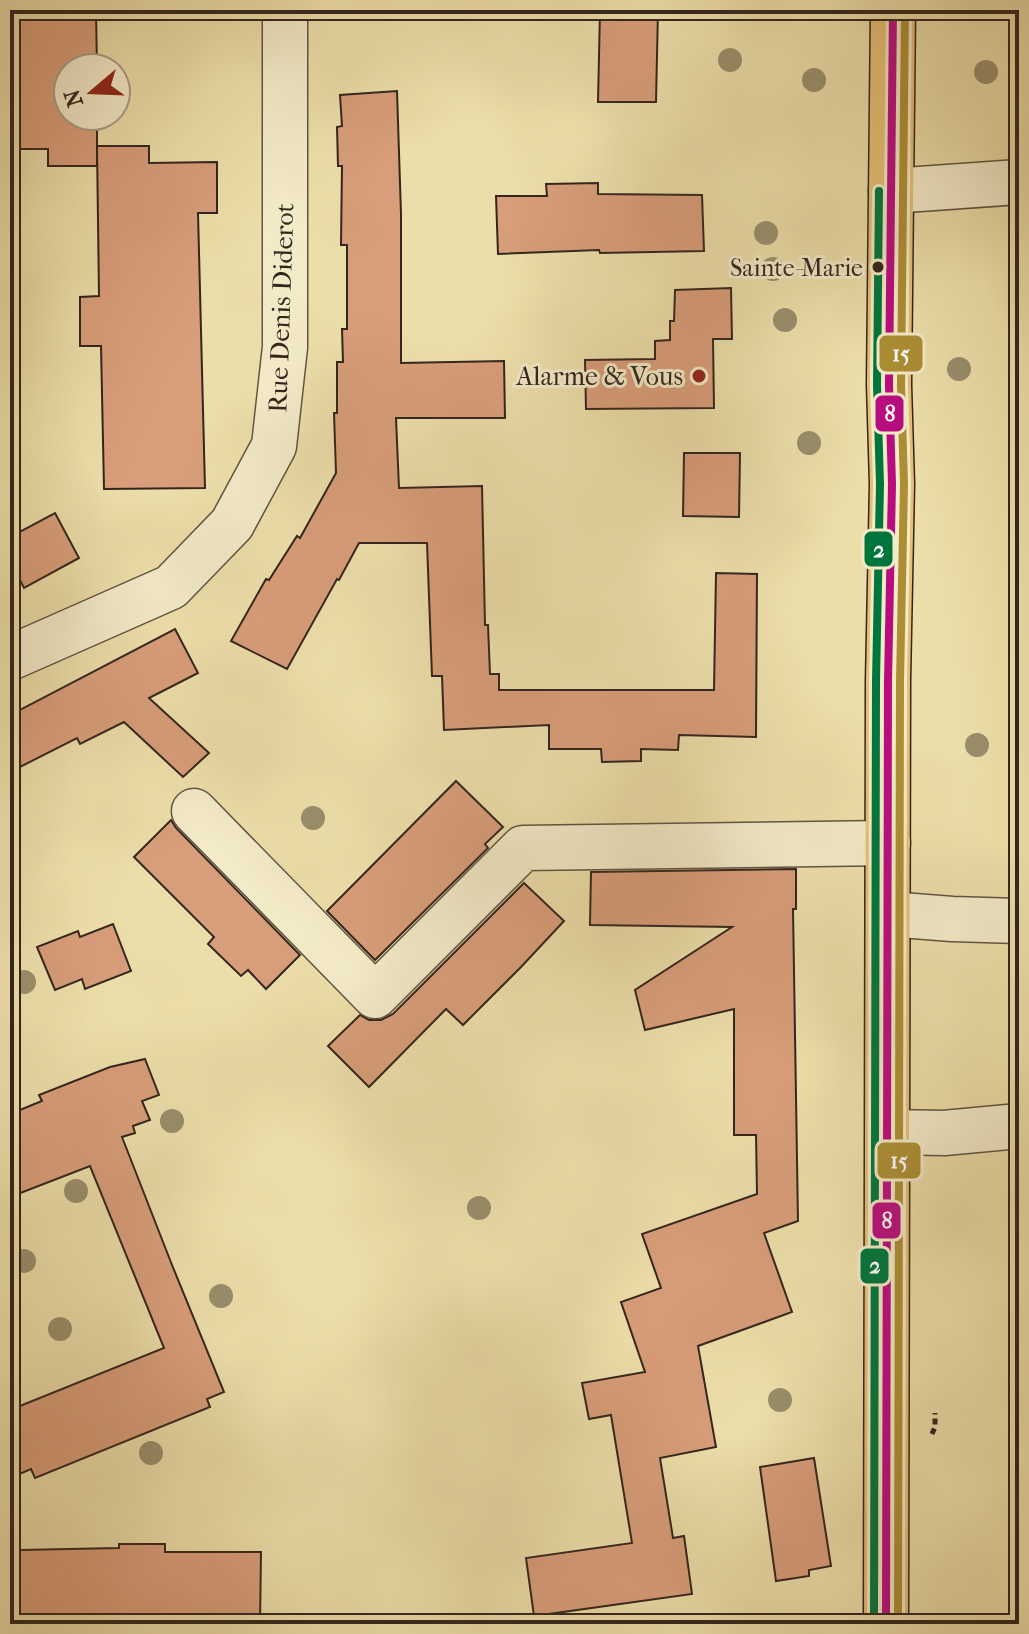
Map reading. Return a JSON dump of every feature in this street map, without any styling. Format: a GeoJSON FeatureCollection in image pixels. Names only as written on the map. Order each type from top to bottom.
{"type":"FeatureCollection","features":[{"type":"Feature","properties":{"kind":"main road"},"geometry":{"type":"LineString","coordinates":[[886,1624],[888,681],[892,484],[889,385],[897,17]]}},
{"type":"Feature","properties":{"kind":"street","name":"Rue Denis Diderot"},"geometry":{"type":"LineString","coordinates":[[10,658],[171,587],[232,524],[274,446],[285,347],[285,10]]}},
{"type":"Feature","properties":{"kind":"street"},"geometry":{"type":"LineString","coordinates":[[891,191],[1019,182]]}},
{"type":"Feature","properties":{"kind":"street"},"geometry":{"type":"LineString","coordinates":[[194,811],[375,996],[523,848],[888,843]]}},
{"type":"Feature","properties":{"kind":"street"},"geometry":{"type":"LineString","coordinates":[[888,914],[1019,921]]}},
{"type":"Feature","properties":{"kind":"street"},"geometry":{"type":"LineString","coordinates":[[888,1132],[944,1133],[1019,1126]]}},
{"type":"Feature","properties":{"kind":"building"},"geometry":{"type":"Polygon","coordinates":[[[10,10],[96,10],[97,52],[52,52],[52,132],[97,132],[97,166],[48,166],[48,149],[10,149],[10,10]]]}},
{"type":"Feature","properties":{"kind":"building"},"geometry":{"type":"Polygon","coordinates":[[[600,10],[658,10],[656,102],[598,102],[600,10]]]}},
{"type":"Feature","properties":{"kind":"building"},"geometry":{"type":"Polygon","coordinates":[[[397,91],[401,363],[504,361],[505,418],[396,418],[399,488],[482,486],[485,625],[488,625],[490,674],[499,674],[499,690],[714,690],[716,573],[757,574],[756,737],[679,735],[678,750],[641,749],[641,761],[602,762],[601,749],[549,749],[549,725],[444,730],[442,676],[432,676],[427,543],[359,543],[287,669],[231,641],[266,579],[269,580],[297,536],[300,538],[336,473],[334,413],[337,413],[337,362],[343,362],[342,329],[347,329],[347,245],[341,245],[342,166],[338,166],[337,127],[342,126],[340,95],[397,91]]]}},
{"type":"Feature","properties":{"kind":"building"},"geometry":{"type":"Polygon","coordinates":[[[97,146],[149,146],[149,163],[217,162],[217,213],[198,213],[205,488],[104,489],[101,346],[80,346],[80,297],[99,296],[97,146]]]}},
{"type":"Feature","properties":{"kind":"building"},"geometry":{"type":"Polygon","coordinates":[[[598,183],[598,194],[702,195],[704,251],[600,253],[599,250],[498,254],[496,196],[547,196],[546,184],[598,183]]]}},
{"type":"Feature","properties":{"kind":"building"},"geometry":{"type":"Polygon","coordinates":[[[731,288],[732,339],[713,339],[714,408],[586,409],[585,360],[655,359],[655,341],[670,340],[675,290],[731,288]]]}},
{"type":"Feature","properties":{"kind":"building"},"geometry":{"type":"Polygon","coordinates":[[[684,453],[740,453],[739,517],[683,516],[684,453]]]}},
{"type":"Feature","properties":{"kind":"building"},"geometry":{"type":"Polygon","coordinates":[[[55,513],[79,558],[24,588],[10,560],[10,537],[55,513]]]}},
{"type":"Feature","properties":{"kind":"building"},"geometry":{"type":"Polygon","coordinates":[[[175,629],[198,673],[149,698],[209,753],[183,777],[124,722],[80,744],[77,738],[10,772],[10,715],[175,629]]]}},
{"type":"Feature","properties":{"kind":"building"},"geometry":{"type":"Polygon","coordinates":[[[456,781],[503,827],[485,844],[488,848],[375,960],[327,911],[456,781]]]}},
{"type":"Feature","properties":{"kind":"building"},"geometry":{"type":"Polygon","coordinates":[[[171,820],[300,955],[266,989],[248,970],[241,976],[208,944],[214,937],[134,857],[171,820]]]}},
{"type":"Feature","properties":{"kind":"building"},"geometry":{"type":"Polygon","coordinates":[[[796,869],[796,909],[793,909],[798,1221],[764,1233],[792,1312],[698,1346],[716,1447],[660,1458],[673,1538],[684,1536],[692,1594],[534,1616],[526,1558],[632,1543],[611,1415],[589,1419],[582,1383],[645,1372],[621,1302],[661,1288],[642,1234],[757,1194],[756,1135],[734,1135],[734,1009],[645,1030],[635,990],[732,927],[590,925],[591,872],[796,869]]]}},
{"type":"Feature","properties":{"kind":"building"},"geometry":{"type":"Polygon","coordinates":[[[524,883],[564,921],[463,1025],[446,1009],[369,1087],[328,1046],[360,1015],[369,1020],[381,1020],[393,1014],[524,883]]]}},
{"type":"Feature","properties":{"kind":"building"},"geometry":{"type":"Polygon","coordinates":[[[113,924],[131,971],[85,989],[82,979],[55,990],[37,947],[78,931],[80,937],[113,924]]]}},
{"type":"Feature","properties":{"kind":"building"},"geometry":{"type":"Polygon","coordinates":[[[145,1059],[159,1095],[142,1101],[150,1120],[133,1126],[135,1133],[122,1137],[224,1392],[207,1399],[210,1407],[35,1478],[31,1469],[10,1478],[10,1410],[164,1348],[90,1166],[10,1197],[10,1114],[42,1101],[39,1095],[110,1067],[145,1059]]]}},
{"type":"Feature","properties":{"kind":"building"},"geometry":{"type":"Polygon","coordinates":[[[814,1458],[831,1566],[809,1570],[809,1576],[776,1581],[760,1467],[814,1458]]]}},
{"type":"Feature","properties":{"kind":"building"},"geometry":{"type":"Polygon","coordinates":[[[119,1544],[165,1544],[165,1552],[261,1552],[260,1624],[206,1624],[206,1618],[133,1617],[132,1622],[10,1622],[10,1577],[19,1577],[20,1550],[119,1548],[119,1544]]]}},
{"type":"Feature","properties":{"kind":"transit line","name":"8"},"geometry":{"type":"LineString","coordinates":[[886,1624],[893,10]]}},
{"type":"Feature","properties":{"kind":"transit line","name":"15"},"geometry":{"type":"LineString","coordinates":[[898,1624],[905,10]]}},
{"type":"Feature","properties":{"kind":"transit line","name":"2"},"geometry":{"type":"LineString","coordinates":[[874,1624],[879,191]]}},
{"type":"Feature","properties":{"kind":"place","name":"Sainte-Marie"},"geometry":{"type":"Point","coordinates":[878,267]}},
{"type":"Feature","properties":{"kind":"place","name":"Alarme & Vous"},"geometry":{"type":"Point","coordinates":[699,376]}}]}
